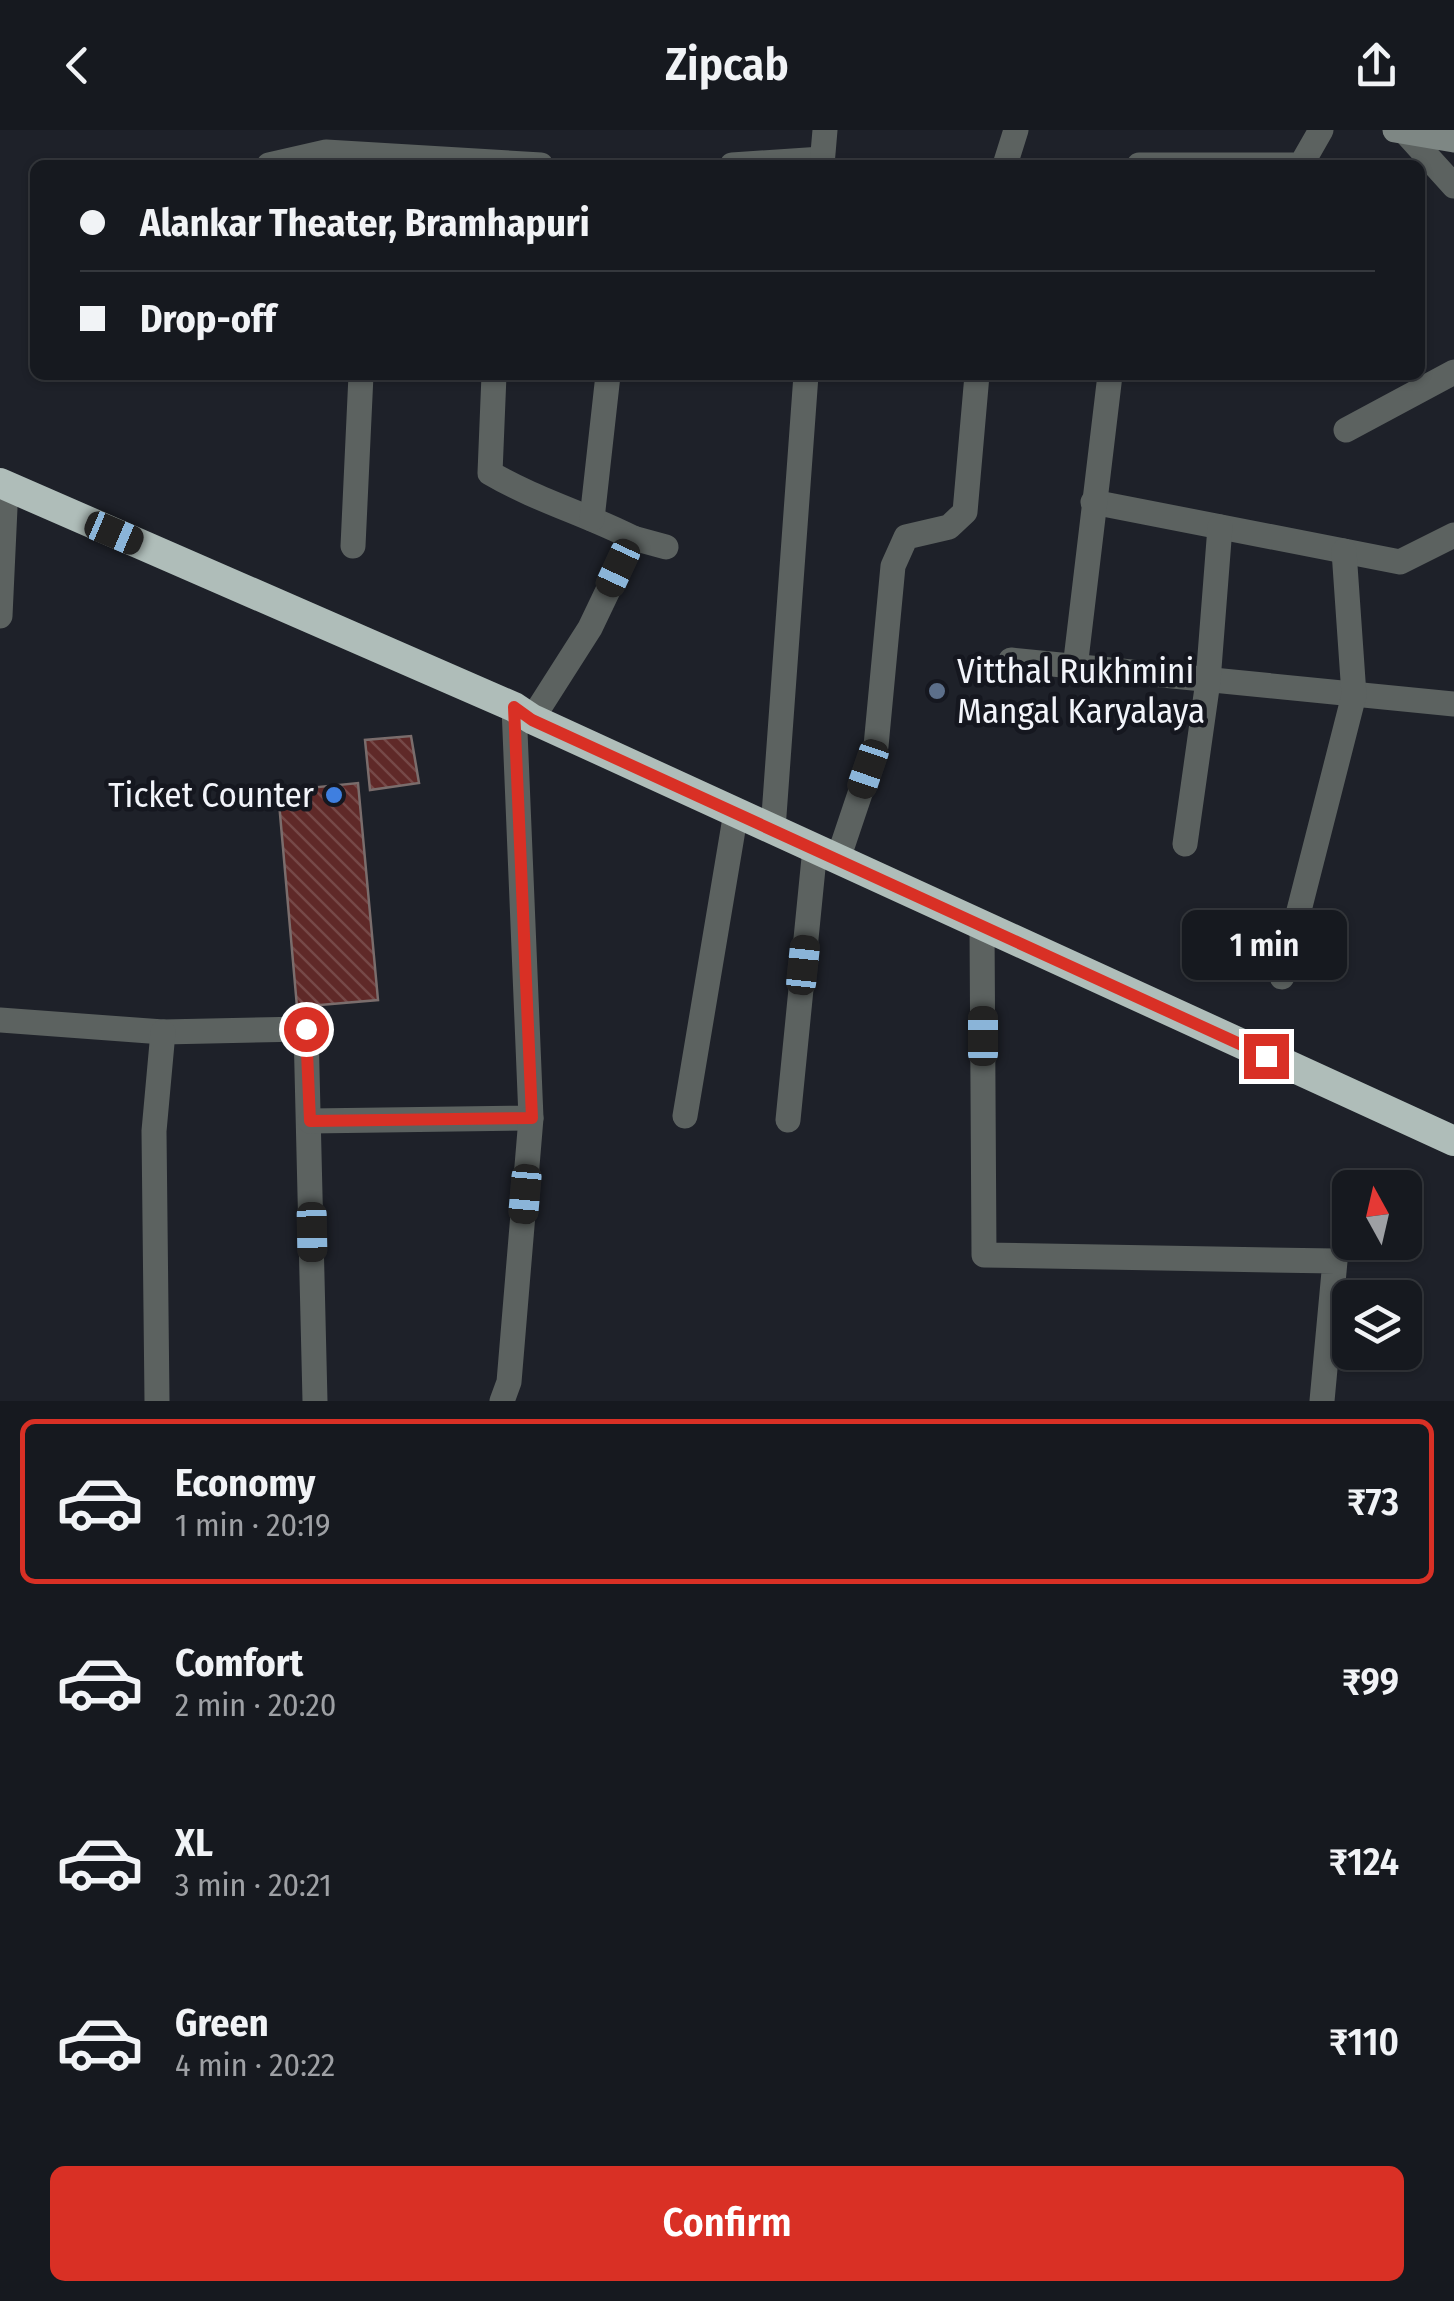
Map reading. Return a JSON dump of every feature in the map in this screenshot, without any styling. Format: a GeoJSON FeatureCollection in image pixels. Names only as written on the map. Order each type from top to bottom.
{"type":"FeatureCollection","features":[{"type":"Feature","properties":{"kind":"highway"},"geometry":{"type":"LineString","coordinates":[[3,484],[523,713],[1454,1142]]}},
{"type":"Feature","properties":{"kind":"street"},"geometry":{"type":"LineString","coordinates":[[822,160],[825,130]]}},
{"type":"Feature","properties":{"kind":"street"},"geometry":{"type":"LineString","coordinates":[[1007,160],[1016,130]]}},
{"type":"Feature","properties":{"kind":"street"},"geometry":{"type":"LineString","coordinates":[[1305,160],[1321,130]]}},
{"type":"Feature","properties":{"kind":"street"},"geometry":{"type":"LineString","coordinates":[[1401,132],[1454,140]]}},
{"type":"Feature","properties":{"kind":"street"},"geometry":{"type":"LineString","coordinates":[[1401,132],[1454,186]]}},
{"type":"Feature","properties":{"kind":"street"},"geometry":{"type":"LineString","coordinates":[[280,160],[324,141],[372,160]]}},
{"type":"Feature","properties":{"kind":"street"},"geometry":{"type":"LineString","coordinates":[[1346,430],[1454,372]]}},
{"type":"Feature","properties":{"kind":"street"},"geometry":{"type":"LineString","coordinates":[[353,546],[362,380]]}},
{"type":"Feature","properties":{"kind":"street"},"geometry":{"type":"LineString","coordinates":[[494,380],[490,473],[524,493],[666,548]]}},
{"type":"Feature","properties":{"kind":"street"},"geometry":{"type":"LineString","coordinates":[[592,520],[607,380]]}},
{"type":"Feature","properties":{"kind":"street"},"geometry":{"type":"LineString","coordinates":[[772,829],[806,380]]}},
{"type":"Feature","properties":{"kind":"street"},"geometry":{"type":"LineString","coordinates":[[788,1120],[826,854],[876,746],[894,566],[906,537],[949,526],[965,512],[976,380]]}},
{"type":"Feature","properties":{"kind":"street"},"geometry":{"type":"LineString","coordinates":[[1076,668],[1109,380]]}},
{"type":"Feature","properties":{"kind":"street"},"geometry":{"type":"LineString","coordinates":[[0,616],[3,484]]}},
{"type":"Feature","properties":{"kind":"street"},"geometry":{"type":"LineString","coordinates":[[1093,502],[1400,562],[1454,535]]}},
{"type":"Feature","properties":{"kind":"street"},"geometry":{"type":"LineString","coordinates":[[1185,844],[1208,681],[1220,526]]}},
{"type":"Feature","properties":{"kind":"street"},"geometry":{"type":"LineString","coordinates":[[502,1401],[509,1382],[532,1118],[523,713],[590,628],[632,538]]}},
{"type":"Feature","properties":{"kind":"street"},"geometry":{"type":"LineString","coordinates":[[1282,977],[1354,695],[1344,551]]}},
{"type":"Feature","properties":{"kind":"street"},"geometry":{"type":"LineString","coordinates":[[1012,660],[1454,704]]}},
{"type":"Feature","properties":{"kind":"street"},"geometry":{"type":"LineString","coordinates":[[685,1116],[736,812]]}},
{"type":"Feature","properties":{"kind":"street"},"geometry":{"type":"LineString","coordinates":[[982,926],[984,1255],[1335,1261],[1322,1401]]}},
{"type":"Feature","properties":{"kind":"street"},"geometry":{"type":"LineString","coordinates":[[0,1020],[163,1032],[306,1029],[315,1401]]}},
{"type":"Feature","properties":{"kind":"street"},"geometry":{"type":"LineString","coordinates":[[157,1401],[154,1130],[163,1032]]}},
{"type":"Feature","properties":{"kind":"street"},"geometry":{"type":"LineString","coordinates":[[310,1121],[532,1118]]}},
{"type":"Feature","properties":{"kind":"building"},"geometry":{"type":"Polygon","coordinates":[[[411,736],[419,783],[370,790],[365,740],[411,736]]]}},
{"type":"Feature","properties":{"kind":"building"},"geometry":{"type":"Polygon","coordinates":[[[358,783],[378,1000],[297,1007],[278,791],[358,783]]]}},
{"type":"Feature","properties":{"kind":"place","name":"Vitthal Rukhmini Mangal Karyalaya"},"geometry":{"type":"Point","coordinates":[937,691]}},
{"type":"Feature","properties":{"kind":"place","name":"Ticket Counter"},"geometry":{"type":"Point","coordinates":[334,795]}},
{"type":"Feature","properties":{"kind":"route"},"geometry":{"type":"LineString","coordinates":[[306,1029],[310,1121],[532,1118],[514,707],[532,720],[1266,1056]]}}]}
